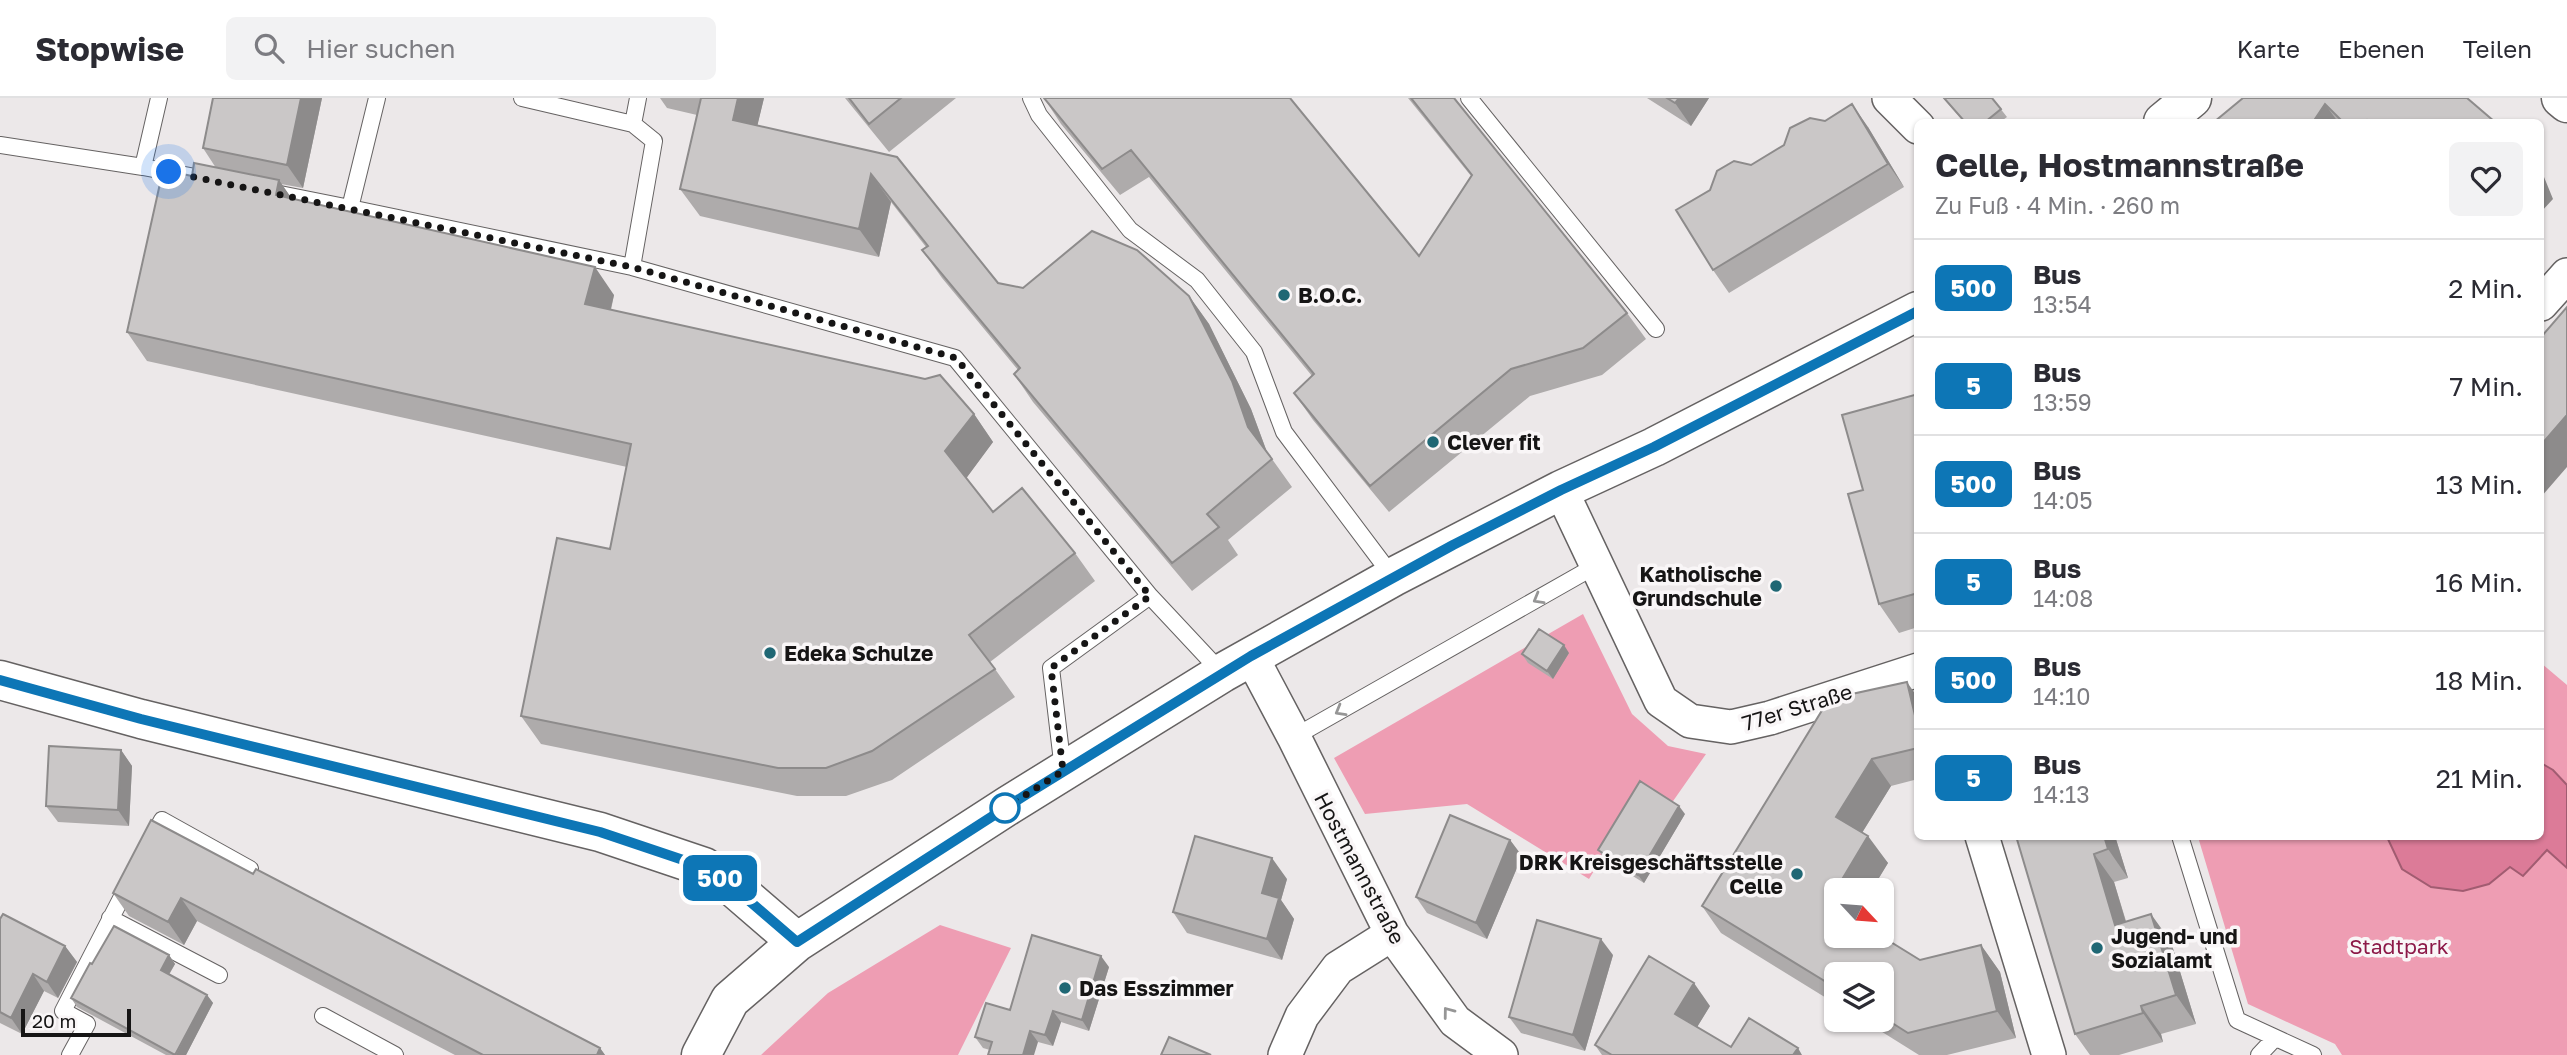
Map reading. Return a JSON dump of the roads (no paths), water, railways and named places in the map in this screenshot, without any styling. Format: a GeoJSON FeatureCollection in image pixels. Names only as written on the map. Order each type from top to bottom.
{"type":"FeatureCollection","features":[{"type":"Feature","properties":{"kind":"street"},"geometry":{"type":"LineString","coordinates":[[1889,98],[1914,123]]}},
{"type":"Feature","properties":{"kind":"street"},"geometry":{"type":"LineString","coordinates":[[2167,119],[2192,98]]}},
{"type":"Feature","properties":{"kind":"street"},"geometry":{"type":"LineString","coordinates":[[2561,98],[2567,103]]}},
{"type":"Feature","properties":{"kind":"street"},"geometry":{"type":"LineString","coordinates":[[2544,301],[2567,275]]}},
{"type":"Feature","properties":{"kind":"street"},"geometry":{"type":"LineString","coordinates":[[701,1055],[730,1000],[797,942],[1063,771],[1236,665],[1393,577],[1914,313]]}},
{"type":"Feature","properties":{"kind":"street","name":"77er Straße"},"geometry":{"type":"LineString","coordinates":[[1561,490],[1661,701],[1690,721],[1731,727],[1773,727],[1914,672]]}},
{"type":"Feature","properties":{"kind":"street","name":"Hostmannstraße"},"geometry":{"type":"LineString","coordinates":[[1236,665],[1294,737],[1392,934],[1455,1021],[1501,1055]]}},
{"type":"Feature","properties":{"kind":"street"},"geometry":{"type":"LineString","coordinates":[[0,680],[141,719],[600,832],[704,867],[732,886],[797,942]]}},
{"type":"Feature","properties":{"kind":"street"},"geometry":{"type":"LineString","coordinates":[[1983,840],[2049,1055]]}},
{"type":"Feature","properties":{"kind":"street"},"geometry":{"type":"LineString","coordinates":[[1285,1055],[1302,1016],[1338,968],[1392,934]]}},
{"type":"Feature","properties":{"kind":"lane"},"geometry":{"type":"LineString","coordinates":[[143,167],[159,98]]}},
{"type":"Feature","properties":{"kind":"lane"},"geometry":{"type":"LineString","coordinates":[[350,208],[377,98]]}},
{"type":"Feature","properties":{"kind":"lane"},"geometry":{"type":"LineString","coordinates":[[522,98],[633,124],[654,141],[632,267]]}},
{"type":"Feature","properties":{"kind":"lane"},"geometry":{"type":"LineString","coordinates":[[633,124],[638,98]]}},
{"type":"Feature","properties":{"kind":"lane"},"geometry":{"type":"LineString","coordinates":[[1031,98],[1039,114],[1130,230],[1197,280],[1254,352],[1284,432],[1393,577]]}},
{"type":"Feature","properties":{"kind":"lane"},"geometry":{"type":"LineString","coordinates":[[1469,98],[1656,328]]}},
{"type":"Feature","properties":{"kind":"lane"},"geometry":{"type":"LineString","coordinates":[[0,145],[221,182]]}},
{"type":"Feature","properties":{"kind":"lane"},"geometry":{"type":"LineString","coordinates":[[260,190],[632,267],[956,358],[1150,596],[1236,665]]}},
{"type":"Feature","properties":{"kind":"lane"},"geometry":{"type":"LineString","coordinates":[[1294,737],[1597,565]]}},
{"type":"Feature","properties":{"kind":"lane"},"geometry":{"type":"LineString","coordinates":[[1063,771],[1051,668],[1150,596]]}},
{"type":"Feature","properties":{"kind":"lane"},"geometry":{"type":"LineString","coordinates":[[70,1055],[87,1024],[63,1011],[162,820],[250,869]]}},
{"type":"Feature","properties":{"kind":"lane"},"geometry":{"type":"LineString","coordinates":[[2181,840],[2237,1020],[2312,1055]]}},
{"type":"Feature","properties":{"kind":"lane"},"geometry":{"type":"LineString","coordinates":[[110,918],[219,975]]}},
{"type":"Feature","properties":{"kind":"lane"},"geometry":{"type":"LineString","coordinates":[[323,1016],[396,1055]]}},
{"type":"Feature","properties":{"kind":"lane"},"geometry":{"type":"LineString","coordinates":[[2259,1055],[2274,1038]]}},
{"type":"Feature","properties":{"kind":"place","name":"B.O.C."},"geometry":{"type":"Point","coordinates":[1284,295]}},
{"type":"Feature","properties":{"kind":"place","name":"Clever fit"},"geometry":{"type":"Point","coordinates":[1433,442]}},
{"type":"Feature","properties":{"kind":"place","name":"Katholische Grundschule"},"geometry":{"type":"Point","coordinates":[1776,586]}},
{"type":"Feature","properties":{"kind":"place","name":"Edeka Schulze"},"geometry":{"type":"Point","coordinates":[770,653]}},
{"type":"Feature","properties":{"kind":"place","name":"DRK Kreisgeschäftsstelle Celle"},"geometry":{"type":"Point","coordinates":[1797,874]}},
{"type":"Feature","properties":{"kind":"place","name":"Jugend- und Sozialamt"},"geometry":{"type":"Point","coordinates":[2097,948]}},
{"type":"Feature","properties":{"kind":"place","name":"Das Esszimmer"},"geometry":{"type":"Point","coordinates":[1065,988]}},
{"type":"Feature","properties":{"kind":"park label","name":"Stadtpark"},"geometry":{"type":"Point","coordinates":[2399,946]}}]}
